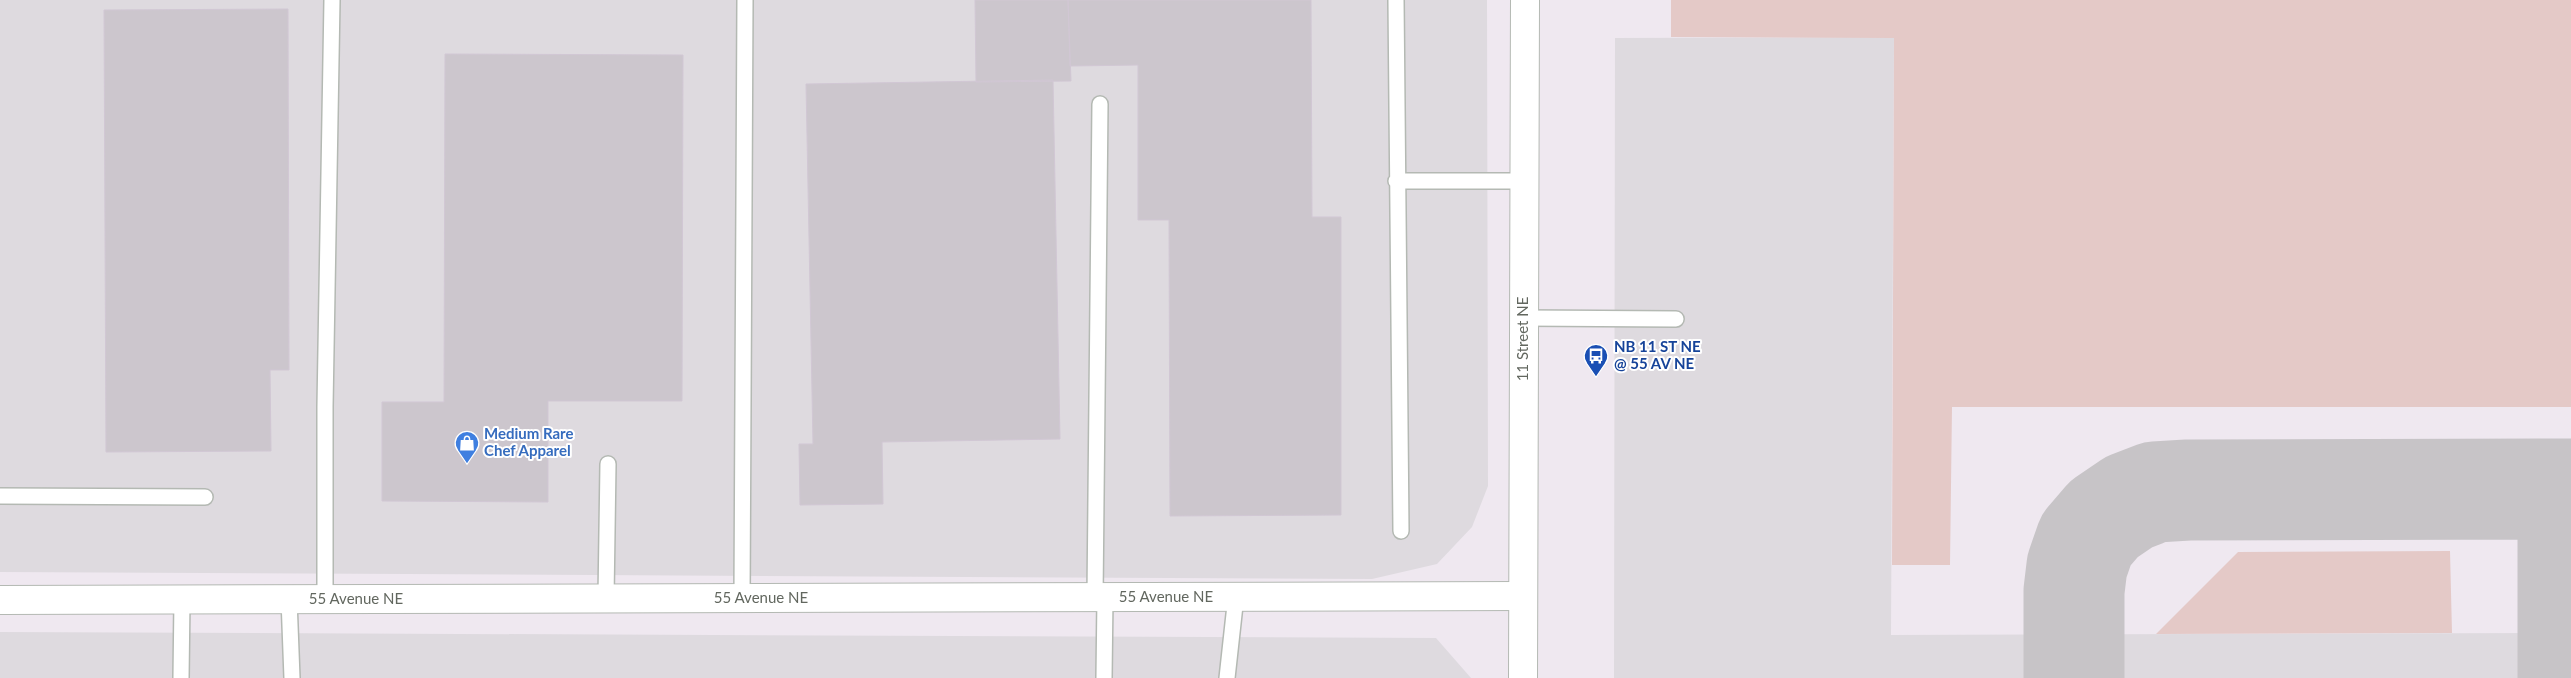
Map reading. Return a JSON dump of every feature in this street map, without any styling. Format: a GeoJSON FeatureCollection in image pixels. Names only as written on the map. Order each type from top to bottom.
{"type":"FeatureCollection","features":[{"type":"Feature","properties":{"kind":"street","name":"11 Street NE"},"geometry":{"type":"LineString","coordinates":[[1523,678],[1525,0]]}},
{"type":"Feature","properties":{"kind":"street","name":"55 Avenue NE"},"geometry":{"type":"LineString","coordinates":[[0,600],[1522,596]]}},
{"type":"Feature","properties":{"kind":"lane"},"geometry":{"type":"LineString","coordinates":[[325,599],[325,406],[332,0]]}},
{"type":"Feature","properties":{"kind":"lane"},"geometry":{"type":"LineString","coordinates":[[742,598],[745,0]]}},
{"type":"Feature","properties":{"kind":"lane"},"geometry":{"type":"LineString","coordinates":[[1396,0],[1400,531]]}},
{"type":"Feature","properties":{"kind":"lane"},"geometry":{"type":"LineString","coordinates":[[1100,104],[1100,597],[1104,678]]}},
{"type":"Feature","properties":{"kind":"lane"},"geometry":{"type":"LineString","coordinates":[[1396,181],[1524,181]]}},
{"type":"Feature","properties":{"kind":"lane"},"geometry":{"type":"LineString","coordinates":[[1523,318],[1676,319]]}},
{"type":"Feature","properties":{"kind":"lane"},"geometry":{"type":"LineString","coordinates":[[606,598],[608,464]]}},
{"type":"Feature","properties":{"kind":"lane"},"geometry":{"type":"LineString","coordinates":[[0,496],[205,497]]}},
{"type":"Feature","properties":{"kind":"lane"},"geometry":{"type":"LineString","coordinates":[[1227,678],[1236,596]]}},
{"type":"Feature","properties":{"kind":"lane"},"geometry":{"type":"LineString","coordinates":[[289,599],[292,678]]}},
{"type":"Feature","properties":{"kind":"lane"},"geometry":{"type":"LineString","coordinates":[[181,678],[182,600]]}},
{"type":"Feature","properties":{"kind":"shaded area"},"geometry":{"type":"Polygon","coordinates":[[[0,0],[1487,0],[1488,486],[1472,527],[1437,564],[1372,579],[0,572],[0,0]]]}},
{"type":"Feature","properties":{"kind":"shaded area"},"geometry":{"type":"Polygon","coordinates":[[[1671,0],[2571,0],[2571,407],[1952,407],[1950,565],[1892,565],[1894,38],[1671,37],[1671,0]]]}},
{"type":"Feature","properties":{"kind":"shaded area"},"geometry":{"type":"Polygon","coordinates":[[[1894,37],[1891,635],[2571,633],[2571,678],[1614,678],[1615,38],[1894,37]]]}},
{"type":"Feature","properties":{"kind":"shaded area"},"geometry":{"type":"Polygon","coordinates":[[[2450,551],[2452,633],[2156,634],[2238,552],[2450,551]]]}},
{"type":"Feature","properties":{"kind":"shaded area"},"geometry":{"type":"Polygon","coordinates":[[[0,632],[1436,638],[1471,678],[0,678],[0,632]]]}},
{"type":"Feature","properties":{"kind":"building"},"geometry":{"type":"Polygon","coordinates":[[[975,0],[1068,0],[1071,81],[976,82],[975,0]]]}},
{"type":"Feature","properties":{"kind":"building"},"geometry":{"type":"Polygon","coordinates":[[[1068,0],[1311,0],[1312,217],[1341,217],[1341,515],[1170,516],[1169,220],[1138,220],[1138,65],[1070,66],[1068,0]]]}},
{"type":"Feature","properties":{"kind":"building"},"geometry":{"type":"Polygon","coordinates":[[[288,9],[289,370],[270,370],[271,451],[106,452],[104,10],[288,9]]]}},
{"type":"Feature","properties":{"kind":"building"},"geometry":{"type":"Polygon","coordinates":[[[445,54],[683,55],[682,401],[548,401],[548,502],[382,501],[382,402],[444,402],[445,54]]]}},
{"type":"Feature","properties":{"kind":"building"},"geometry":{"type":"Polygon","coordinates":[[[1053,80],[1060,439],[882,442],[883,504],[800,505],[799,444],[813,444],[806,84],[1053,80]]]}},
{"type":"Feature","properties":{"kind":"taxiway"},"geometry":{"type":"LineString","coordinates":[[2568,489],[2568,678]]}},
{"type":"Feature","properties":{"kind":"taxiway"},"geometry":{"type":"LineString","coordinates":[[2074,678],[2074,591],[2077,566],[2086,540],[2104,519],[2129,502],[2155,492],[2188,490],[2571,489]]}},
{"type":"Feature","properties":{"kind":"place","name":"NB 11 ST NE @ 55 AV NE"},"geometry":{"type":"Point","coordinates":[1596,377]}},
{"type":"Feature","properties":{"kind":"place","name":"Medium Rare Chef Apparel"},"geometry":{"type":"Point","coordinates":[467,464]}}]}
